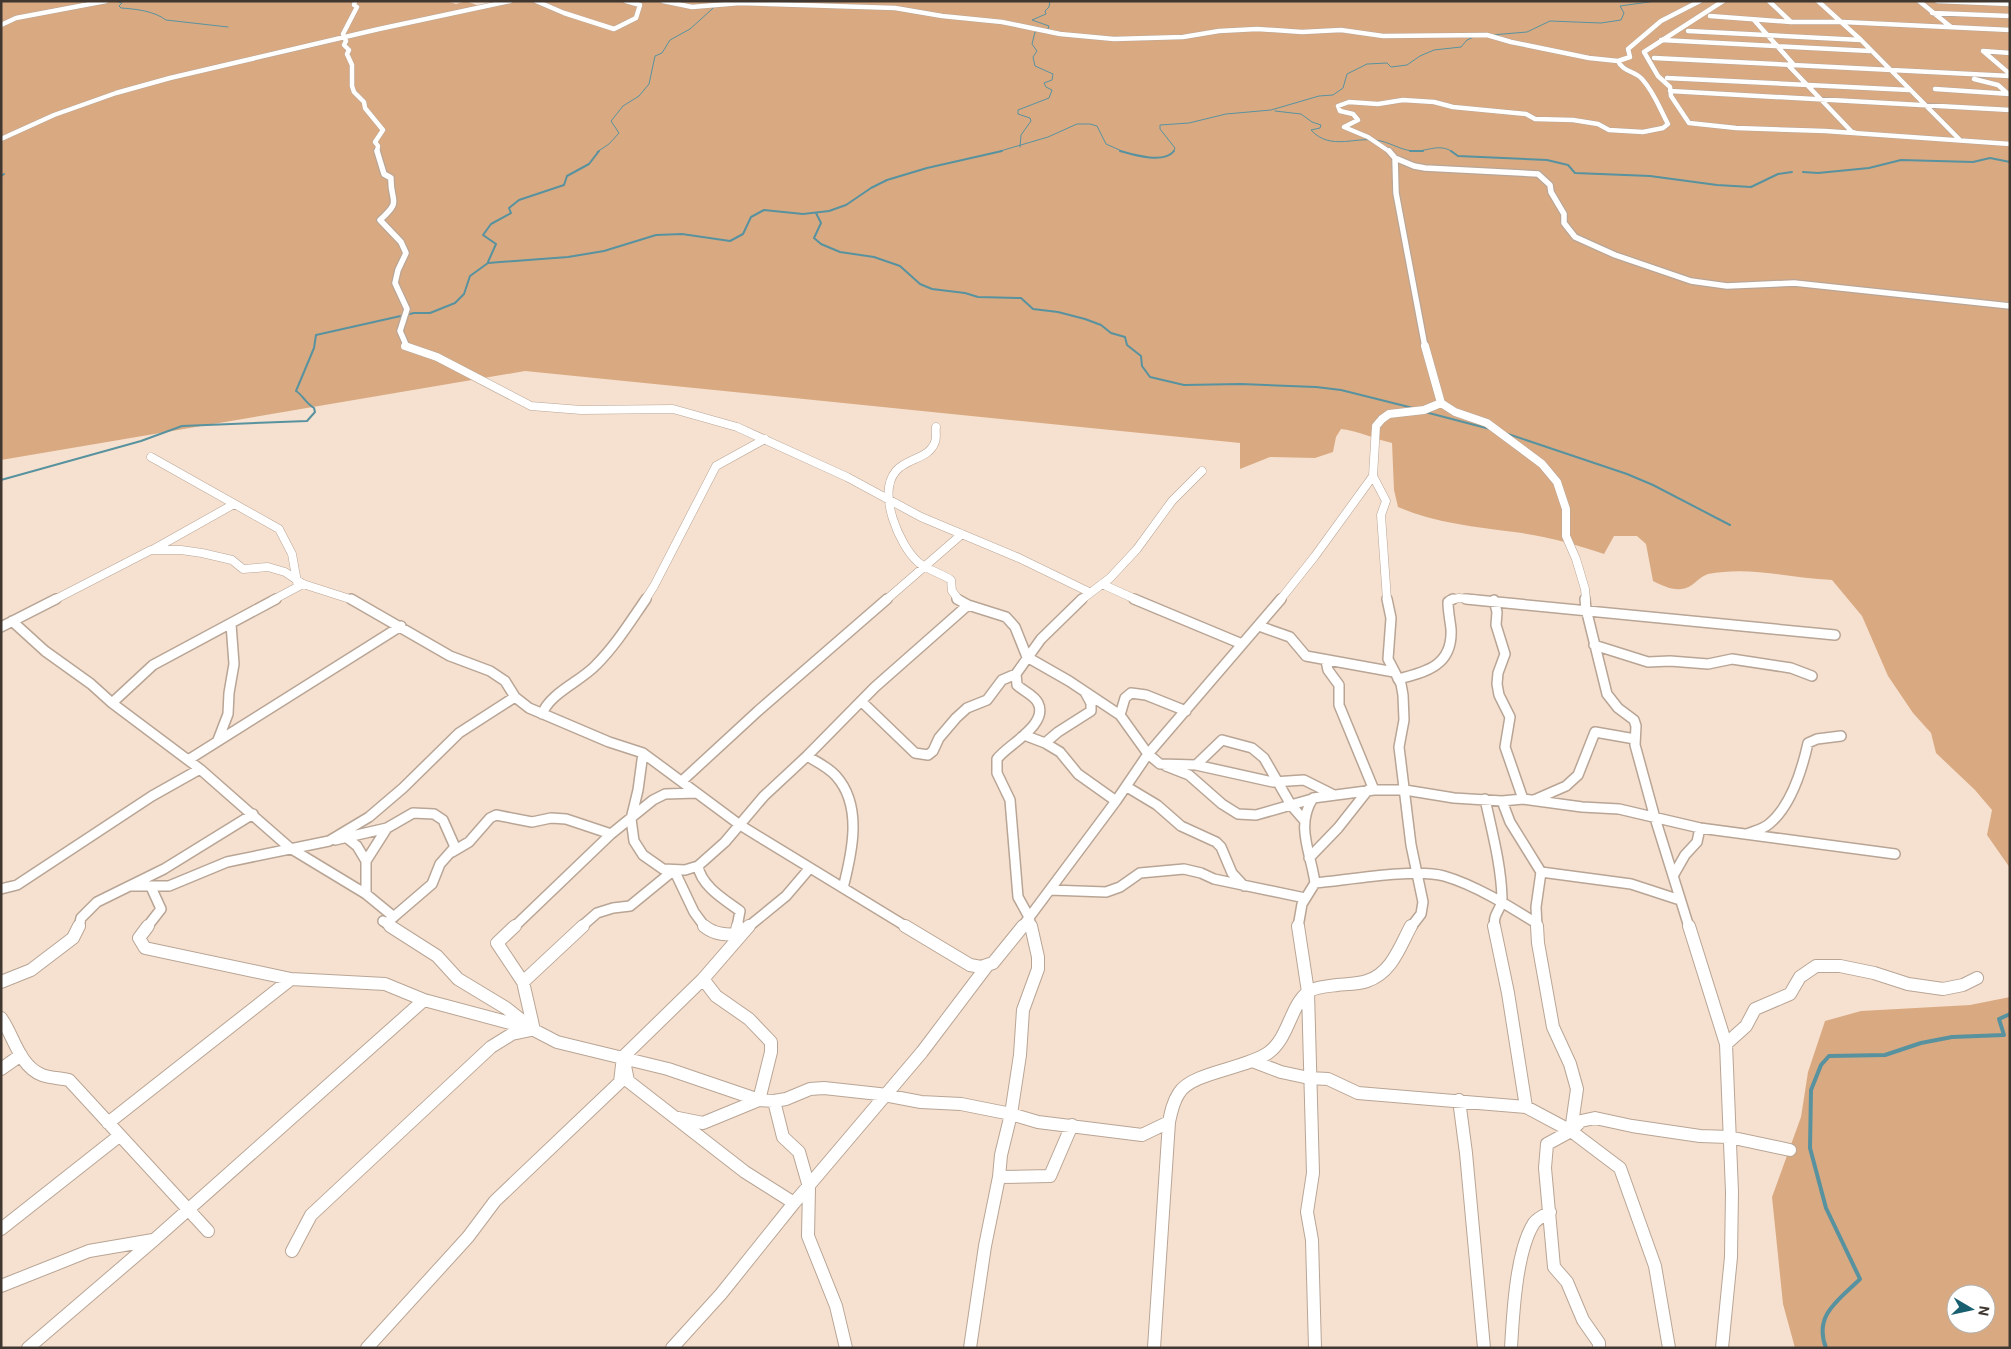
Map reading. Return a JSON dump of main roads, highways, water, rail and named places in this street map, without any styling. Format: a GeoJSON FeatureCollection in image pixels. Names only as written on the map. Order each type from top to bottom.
{"type":"FeatureCollection","features":[{"type":"Feature","properties":{"kind":"waterway"},"geometry":{"type":"LineString","coordinates":[[115,1],[122,3],[119,6],[121,8],[139,10],[166,20],[228,27]]}},
{"type":"Feature","properties":{"kind":"waterway"},"geometry":{"type":"LineString","coordinates":[[597,152],[609,144],[619,133],[611,121],[623,106],[639,96],[649,84],[655,56],[662,53],[670,40],[690,29],[721,1]]}},
{"type":"Feature","properties":{"kind":"waterway"},"geometry":{"type":"LineString","coordinates":[[1020,145],[1021,135],[1031,121],[1030,118],[1018,114],[1018,110],[1049,98],[1052,90],[1046,87],[1044,83],[1052,80],[1053,74],[1035,66],[1033,57],[1037,51],[1032,44],[1035,32],[1048,29],[1049,26],[1032,20],[1046,14],[1045,11],[1049,7],[1050,1]]}},
{"type":"Feature","properties":{"kind":"waterway"},"geometry":{"type":"LineString","coordinates":[[1491,35],[1527,32],[1550,21],[1601,23],[1621,20],[1624,13],[1620,6],[1656,1]]}},
{"type":"Feature","properties":{"kind":"waterway"},"geometry":{"type":"LineString","coordinates":[[1173,152],[1175,148],[1160,129],[1160,125],[1189,123],[1226,114],[1271,110],[1319,96],[1333,95],[1343,88],[1347,74],[1367,64],[1387,63],[1391,67],[1407,65],[1420,56],[1434,50],[1461,47],[1467,40],[1474,37]]}},
{"type":"Feature","properties":{"kind":"waterway"},"geometry":{"type":"LineString","coordinates":[[1275,111],[1301,114],[1312,122],[1321,125],[1320,128],[1311,130],[1319,137],[1327,140],[1336,142],[1381,141],[1411,151]]}},
{"type":"Feature","properties":{"kind":"waterway"},"geometry":{"type":"LineString","coordinates":[[1020,145],[1048,137],[1077,124],[1090,124],[1097,126],[1106,144],[1124,152]]}},
{"type":"Feature","properties":{"kind":"waterway"},"geometry":{"type":"LineString","coordinates":[[997,152],[1020,145]]}},
{"type":"Feature","properties":{"kind":"waterway"},"geometry":{"type":"LineString","coordinates":[[1420,151],[1443,148],[1453,152]]}},
{"type":"Feature","properties":{"kind":"waterway"},"geometry":{"type":"LineString","coordinates":[[488,262],[496,244],[483,235],[491,224],[511,213],[509,208],[519,200],[564,185],[567,176],[589,164],[599,151]]}},
{"type":"Feature","properties":{"kind":"waterway"},"geometry":{"type":"LineString","coordinates":[[1,480],[141,441],[182,426],[307,421],[315,412],[314,408],[296,391],[314,348],[316,335],[414,313],[430,313],[455,303],[464,294],[470,276],[488,263],[568,257],[604,251],[656,235],[682,234],[730,241],[743,234],[751,217],[764,210],[803,214],[829,211],[846,205],[887,180],[927,168],[1002,151]]}},
{"type":"Feature","properties":{"kind":"waterway"},"geometry":{"type":"LineString","coordinates":[[1411,151],[1420,151]]}},
{"type":"Feature","properties":{"kind":"waterway"},"geometry":{"type":"LineString","coordinates":[[1451,151],[1458,156],[1547,160],[1568,165],[1575,173],[1650,176],[1717,185],[1751,187],[1778,174],[1792,172]]}},
{"type":"Feature","properties":{"kind":"waterway"},"geometry":{"type":"LineString","coordinates":[[1124,152],[1156,158],[1169,155],[1173,152]]}},
{"type":"Feature","properties":{"kind":"waterway"},"geometry":{"type":"LineString","coordinates":[[1803,172],[1818,173],[1869,168],[1901,160],[1973,162],[1990,158],[2010,162]]}},
{"type":"Feature","properties":{"kind":"waterway"},"geometry":{"type":"LineString","coordinates":[[816,213],[821,223],[814,238],[821,244],[840,252],[874,257],[900,266],[920,284],[932,289],[965,293],[978,297],[1021,298],[1033,309],[1058,312],[1101,325],[1111,333],[1125,337],[1127,345],[1141,356],[1142,366],[1150,377],[1184,385],[1241,384],[1316,387],[1341,390],[1413,408]]}},
{"type":"Feature","properties":{"kind":"waterway"},"geometry":{"type":"LineString","coordinates":[[1425,412],[1490,429]]}},
{"type":"Feature","properties":{"kind":"waterway"},"geometry":{"type":"LineString","coordinates":[[1505,433],[1627,474],[1653,485],[1730,525]]}},
{"type":"Feature","properties":{"kind":"waterway"},"geometry":{"type":"LineString","coordinates":[[1826,1348],[1823,1336],[1823,1326],[1826,1317],[1837,1301],[1860,1279],[1826,1208],[1810,1148],[1811,1090],[1821,1065],[1829,1056],[1885,1055],[1921,1043],[1952,1037],[2004,1035],[1999,1019],[2010,1014]]}}]}
